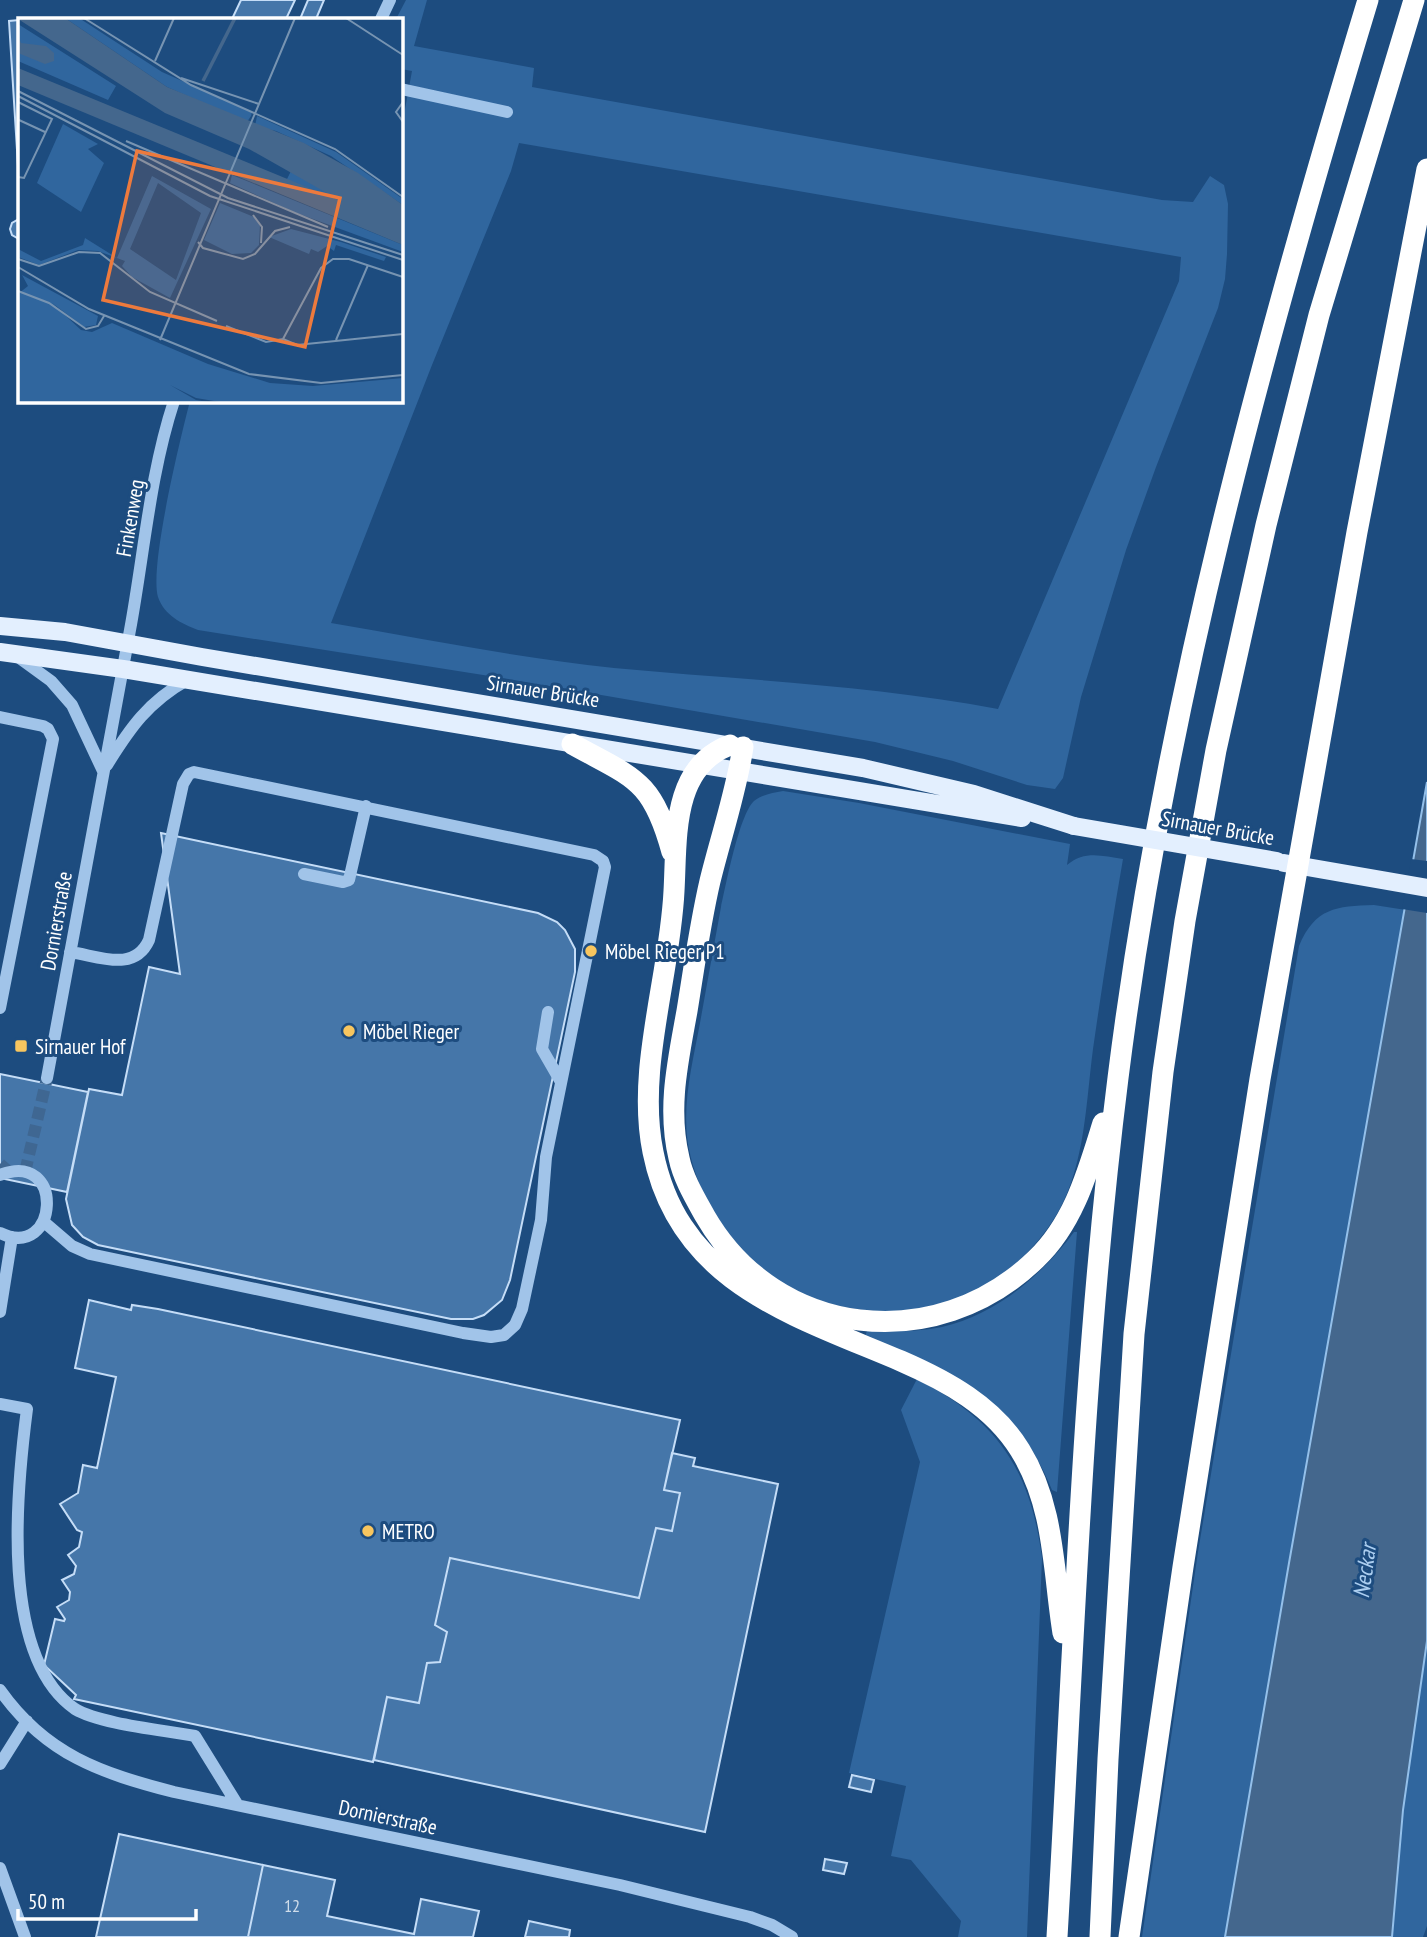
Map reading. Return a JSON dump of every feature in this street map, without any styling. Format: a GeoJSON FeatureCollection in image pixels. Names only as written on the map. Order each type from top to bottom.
{"type":"FeatureCollection","features":[{"type":"Feature","properties":{"kind":"highway"},"geometry":{"type":"LineString","coordinates":[[1057,1937],[1069,1678],[1091,1325],[1118,1074],[1170,758],[1220,527],[1278,307],[1368,0]]}},
{"type":"Feature","properties":{"kind":"highway"},"geometry":{"type":"LineString","coordinates":[[1100,1937],[1134,1334],[1158,1112],[1185,921],[1216,750],[1266,525],[1320,315],[1414,0]]}},
{"type":"Feature","properties":{"kind":"highway"},"geometry":{"type":"LineString","coordinates":[[1129,1937],[1219,1333],[1267,1038],[1357,532],[1427,169]]}},
{"type":"Feature","properties":{"kind":"highway"},"geometry":{"type":"LineString","coordinates":[[572,744],[624,771],[645,789],[660,815],[676,866]]}},
{"type":"Feature","properties":{"kind":"highway"},"geometry":{"type":"LineString","coordinates":[[1069,1678],[1048,1517],[1031,1471],[1020,1449],[1006,1431],[975,1402],[936,1377],[784,1311],[761,1298],[700,1252],[675,1213],[653,1156],[647,1097],[667,958],[682,799],[691,776],[700,764],[718,750],[737,746],[739,771],[709,883],[676,1071],[672,1107],[674,1136],[679,1162],[687,1181],[712,1227],[744,1267],[790,1298],[821,1310],[859,1319],[897,1322],[922,1320],[972,1304],[1016,1277],[1038,1258],[1055,1238],[1075,1204],[1087,1176],[1118,1074]]}},
{"type":"Feature","properties":{"kind":"main road","name":"Sirnauer Brücke"},"geometry":{"type":"LineString","coordinates":[[0,626],[65,632],[737,746],[921,781],[1000,802],[1074,826]]}},
{"type":"Feature","properties":{"kind":"main road","name":"Sirnauer Brücke"},"geometry":{"type":"LineString","coordinates":[[6,653],[700,764],[1427,888]]}},
{"type":"Feature","properties":{"kind":"street"},"geometry":{"type":"LineString","coordinates":[[381,18],[390,0]]}},
{"type":"Feature","properties":{"kind":"street"},"geometry":{"type":"LineString","coordinates":[[402,89],[507,112]]}},
{"type":"Feature","properties":{"kind":"street","name":"Finkenweg"},"geometry":{"type":"LineString","coordinates":[[128,644],[151,504],[174,402]]}},
{"type":"Feature","properties":{"kind":"street","name":"Dornierstraße"},"geometry":{"type":"LineString","coordinates":[[47,1078],[128,644]]}},
{"type":"Feature","properties":{"kind":"street"},"geometry":{"type":"LineString","coordinates":[[6,653],[51,681],[72,705],[103,772]]}},
{"type":"Feature","properties":{"kind":"street","name":"Dornierstraße"},"geometry":{"type":"LineString","coordinates":[[103,772],[139,717],[167,691],[187,680]]}},
{"type":"Feature","properties":{"kind":"street"},"geometry":{"type":"LineString","coordinates":[[0,717],[43,726],[48,729],[53,739],[0,1008]]}},
{"type":"Feature","properties":{"kind":"street"},"geometry":{"type":"LineString","coordinates":[[44,1222],[72,1245],[90,1254],[463,1334],[498,1337],[510,1331],[522,1309],[541,1220],[546,1157],[605,867],[599,857],[194,772],[186,778],[145,949],[131,960],[70,951]]}},
{"type":"Feature","properties":{"kind":"street"},"geometry":{"type":"LineString","coordinates":[[304,874],[343,882],[350,877],[366,806]]}},
{"type":"Feature","properties":{"kind":"street"},"geometry":{"type":"LineString","coordinates":[[548,1013],[542,1049],[561,1082]]}},
{"type":"Feature","properties":{"kind":"street"},"geometry":{"type":"LineString","coordinates":[[0,1175],[9,1171],[25,1172],[40,1182],[48,1200],[44,1222],[26,1236],[6,1235],[0,1312]]}},
{"type":"Feature","properties":{"kind":"street"},"geometry":{"type":"LineString","coordinates":[[0,1404],[27,1409],[14,1511],[14,1580],[25,1647],[38,1675],[76,1710],[104,1719],[195,1736],[237,1804]]}},
{"type":"Feature","properties":{"kind":"street","name":"Dornierstraße"},"geometry":{"type":"LineString","coordinates":[[0,1690],[27,1721],[61,1751],[108,1774],[174,1792],[620,1885],[731,1912],[772,1926],[792,1937]]}},
{"type":"Feature","properties":{"kind":"street"},"geometry":{"type":"LineString","coordinates":[[0,1764],[27,1721]]}},
{"type":"Feature","properties":{"kind":"street"},"geometry":{"type":"LineString","coordinates":[[0,1868],[25,1937]]}},
{"type":"Feature","properties":{"kind":"shaded area"},"geometry":{"type":"Polygon","coordinates":[[[406,0],[427,0],[414,46],[534,68],[532,87],[1162,200],[1193,202],[1210,176],[1224,185],[1228,204],[1227,254],[1225,279],[1218,308],[1126,550],[1081,697],[1063,778],[1055,789],[1027,785],[953,761],[875,742],[514,680],[198,630],[169,614],[158,597],[158,558],[167,501],[190,402],[402,402],[402,120],[412,71],[402,69],[402,18],[397,18],[406,0]],[[519,143],[511,171],[331,623],[578,664],[903,694],[998,709],[1179,281],[1181,257],[519,143]]]}},
{"type":"Feature","properties":{"kind":"shaded area"},"geometry":{"type":"Polygon","coordinates":[[[783,791],[1070,844],[1067,865],[1087,856],[1123,859],[1096,1025],[1083,1132],[1067,1193],[1058,1212],[1031,1248],[998,1277],[961,1297],[921,1308],[879,1311],[837,1305],[796,1291],[758,1267],[735,1245],[716,1218],[695,1173],[688,1141],[686,1107],[690,1073],[730,867],[748,809],[761,797],[783,791]]]}},
{"type":"Feature","properties":{"kind":"shaded area"},"geometry":{"type":"Polygon","coordinates":[[[1374,905],[1406,910],[1225,1937],[1142,1937],[1198,1552],[1299,946],[1312,924],[1328,912],[1348,906],[1374,905]]]}},
{"type":"Feature","properties":{"kind":"shaded area"},"geometry":{"type":"Polygon","coordinates":[[[1074,1232],[1077,1232],[1057,1492],[1052,1490],[1037,1458],[1019,1432],[977,1391],[926,1362],[865,1336],[867,1331],[942,1327],[981,1313],[1032,1278],[1074,1232]]]}},
{"type":"Feature","properties":{"kind":"shaded area"},"geometry":{"type":"Polygon","coordinates":[[[917,1379],[969,1412],[989,1431],[1019,1473],[1037,1526],[1042,1558],[1027,1937],[958,1937],[961,1921],[911,1860],[891,1856],[906,1786],[849,1773],[920,1462],[901,1410],[917,1379]]]}},
{"type":"Feature","properties":{"kind":"shaded area"},"geometry":{"type":"Polygon","coordinates":[[[1427,1641],[1427,1926],[1423,1937],[1392,1937],[1403,1810],[1427,1641]]]}},
{"type":"Feature","properties":{"kind":"water","name":"Neckar"},"geometry":{"type":"Polygon","coordinates":[[[1427,782],[1427,1641],[1403,1810],[1392,1937],[1225,1937],[1289,1563],[1427,782]]]}},
{"type":"Feature","properties":{"kind":"pier"},"geometry":{"type":"Polygon","coordinates":[[[1411,859],[1427,861],[1427,913],[1402,909],[1411,859]]]}},
{"type":"Feature","properties":{"kind":"building"},"geometry":{"type":"Polygon","coordinates":[[[241,0],[295,0],[286,18],[232,18],[241,0]]]}},
{"type":"Feature","properties":{"kind":"building"},"geometry":{"type":"Polygon","coordinates":[[[308,0],[324,0],[316,18],[300,18],[308,0]]]}},
{"type":"Feature","properties":{"kind":"building"},"geometry":{"type":"Polygon","coordinates":[[[18,20],[18,166],[9,21],[18,20]]]}},
{"type":"Feature","properties":{"kind":"building"},"geometry":{"type":"Polygon","coordinates":[[[18,220],[18,238],[12,235],[12,223],[18,220]]]}},
{"type":"Feature","properties":{"kind":"building","name":"Möbel Rieger"},"geometry":{"type":"Polygon","coordinates":[[[161,833],[538,913],[557,922],[565,930],[575,949],[575,972],[510,1280],[502,1300],[484,1315],[473,1319],[451,1319],[98,1245],[83,1237],[72,1225],[66,1199],[89,1089],[122,1095],[149,967],[180,974],[161,833]]]}},
{"type":"Feature","properties":{"kind":"building"},"geometry":{"type":"Polygon","coordinates":[[[0,1074],[88,1092],[67,1192],[0,1178],[0,1074]]]}},
{"type":"Feature","properties":{"kind":"building","name":"METRO"},"geometry":{"type":"Polygon","coordinates":[[[89,1300],[131,1310],[132,1305],[158,1309],[680,1420],[664,1490],[680,1493],[672,1531],[656,1528],[639,1598],[450,1558],[435,1625],[447,1632],[440,1662],[427,1663],[419,1703],[387,1697],[373,1762],[74,1699],[76,1695],[44,1665],[55,1619],[65,1619],[57,1607],[69,1600],[70,1592],[62,1580],[74,1574],[76,1566],[68,1555],[79,1547],[82,1532],[77,1530],[60,1504],[78,1493],[83,1465],[97,1468],[116,1377],[75,1368],[89,1300]]]}},
{"type":"Feature","properties":{"kind":"building"},"geometry":{"type":"Polygon","coordinates":[[[672,1453],[695,1458],[693,1466],[778,1484],[705,1832],[374,1760],[387,1697],[419,1703],[427,1663],[440,1662],[447,1632],[435,1625],[450,1558],[639,1598],[656,1528],[672,1531],[680,1493],[664,1490],[672,1453]]]}},
{"type":"Feature","properties":{"kind":"building"},"geometry":{"type":"Polygon","coordinates":[[[852,1775],[874,1780],[871,1792],[849,1787],[852,1775]]]}},
{"type":"Feature","properties":{"kind":"building"},"geometry":{"type":"Polygon","coordinates":[[[119,1834],[263,1865],[248,1937],[96,1937],[119,1834]]]}},
{"type":"Feature","properties":{"kind":"building"},"geometry":{"type":"Polygon","coordinates":[[[825,1859],[847,1863],[844,1874],[823,1870],[825,1859]]]}},
{"type":"Feature","properties":{"kind":"building"},"geometry":{"type":"Polygon","coordinates":[[[263,1865],[335,1880],[327,1916],[414,1934],[421,1899],[479,1911],[473,1937],[248,1937],[263,1865]]]}},
{"type":"Feature","properties":{"kind":"building"},"geometry":{"type":"Polygon","coordinates":[[[529,1921],[570,1930],[569,1937],[525,1937],[529,1921]]]}},
{"type":"Feature","properties":{"kind":"tunnel"},"geometry":{"type":"LineString","coordinates":[[25,1172],[47,1078]]}},
{"type":"Feature","properties":{"kind":"tunnel"},"geometry":{"type":"LineString","coordinates":[[0,1164],[9,1172]]}},
{"type":"Feature","properties":{"kind":"place","name":"Möbel Rieger P1"},"geometry":{"type":"Point","coordinates":[591,951]}},
{"type":"Feature","properties":{"kind":"place","name":"Möbel Rieger"},"geometry":{"type":"Point","coordinates":[349,1031]}},
{"type":"Feature","properties":{"kind":"place","name":"Sirnauer Hof"},"geometry":{"type":"Point","coordinates":[21,1046]}},
{"type":"Feature","properties":{"kind":"place","name":"METRO"},"geometry":{"type":"Point","coordinates":[368,1531]}}]}
